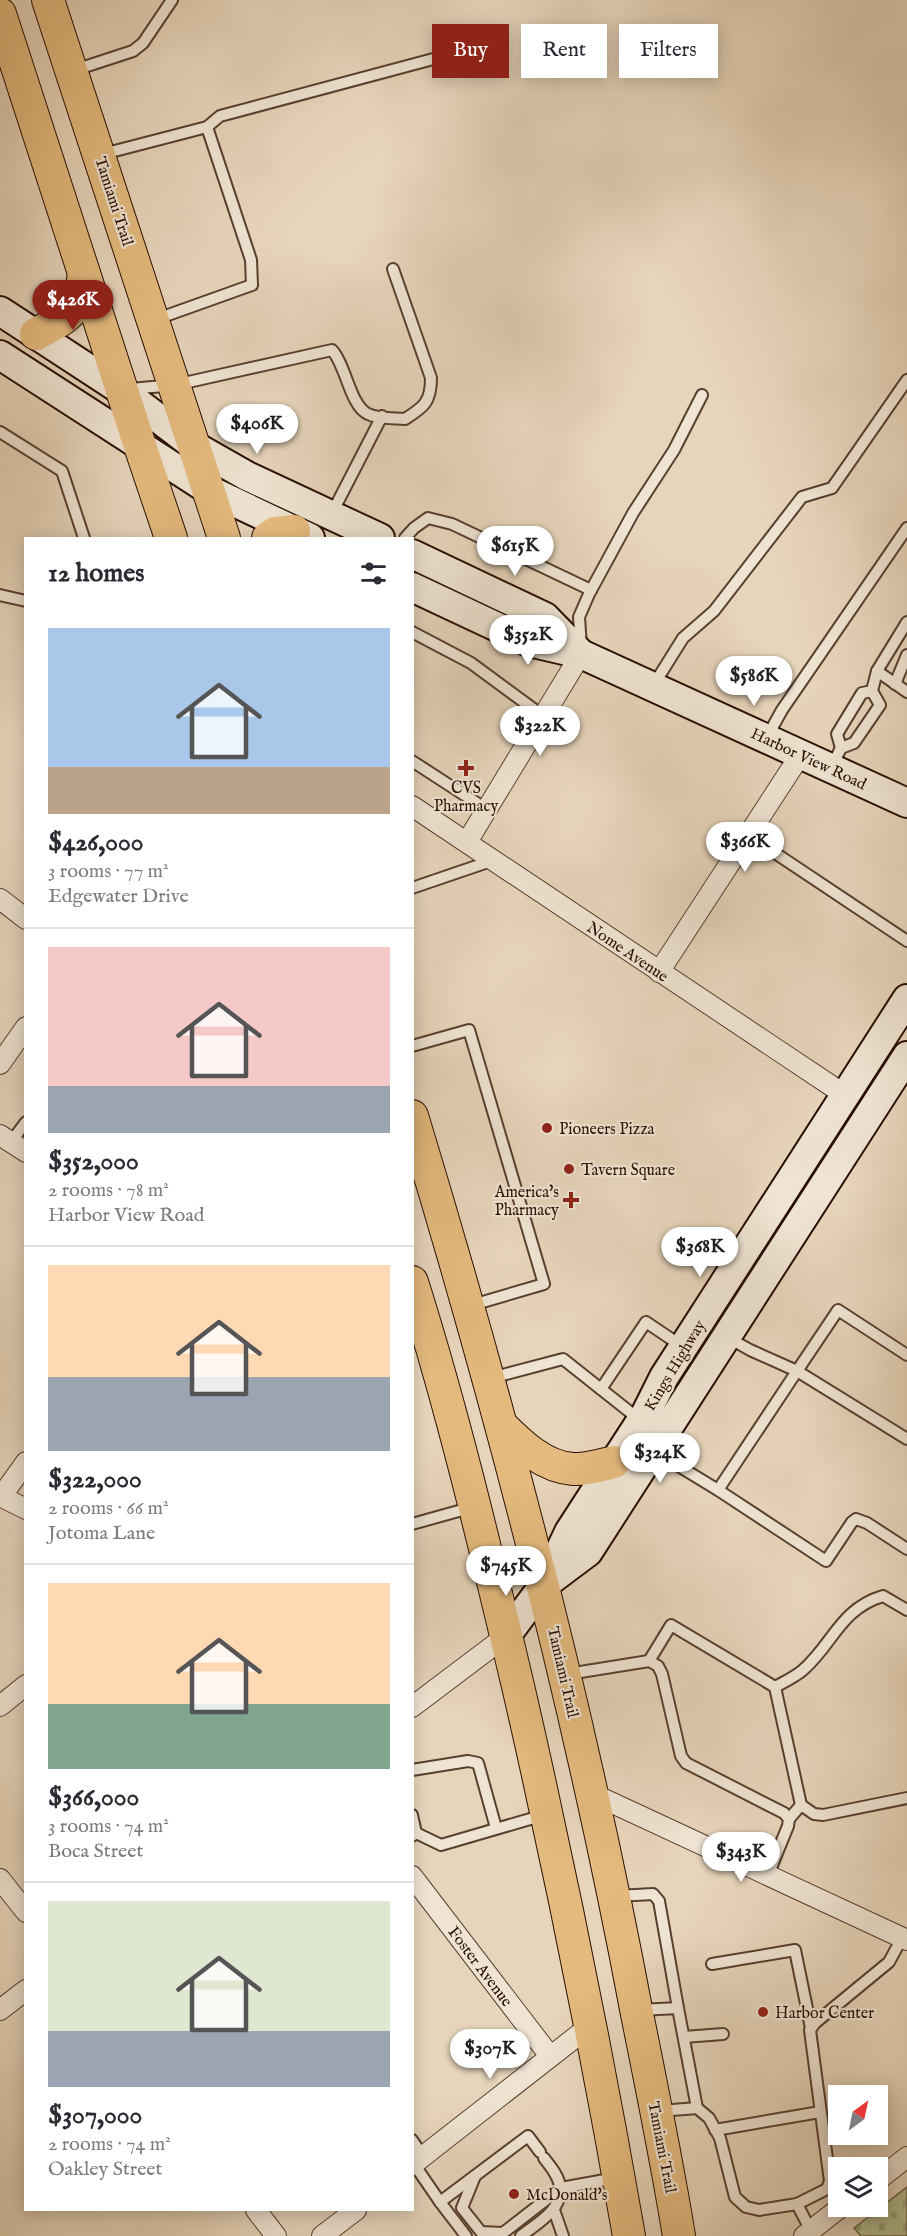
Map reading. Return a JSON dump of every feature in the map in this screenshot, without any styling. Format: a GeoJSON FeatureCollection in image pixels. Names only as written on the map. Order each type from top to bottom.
{"type":"FeatureCollection","features":[{"type":"Feature","properties":{"kind":"main road","name":"Tamiami Trail"},"geometry":{"type":"LineString","coordinates":[[48,0],[224,537]]}},
{"type":"Feature","properties":{"kind":"main road"},"geometry":{"type":"LineString","coordinates":[[1,22],[171,537]]}},
{"type":"Feature","properties":{"kind":"main road"},"geometry":{"type":"LineString","coordinates":[[36,334],[63,321],[73,311],[82,294],[84,274]]}},
{"type":"Feature","properties":{"kind":"main road"},"geometry":{"type":"LineString","coordinates":[[0,311],[122,390],[196,447],[247,476],[378,537]]}},
{"type":"Feature","properties":{"kind":"main road"},"geometry":{"type":"LineString","coordinates":[[0,355],[209,490],[291,536]]}},
{"type":"Feature","properties":{"kind":"main road","name":"Harbor View Road"},"geometry":{"type":"LineString","coordinates":[[414,555],[545,617],[581,654]]}},
{"type":"Feature","properties":{"kind":"main road","name":"Harbor View Road"},"geometry":{"type":"LineString","coordinates":[[414,588],[529,642],[581,654],[801,754],[836,758],[907,802]]}},
{"type":"Feature","properties":{"kind":"main road","name":"Kings Highway"},"geometry":{"type":"LineString","coordinates":[[544,1585],[569,1532],[640,1421],[663,1377],[907,999]]}},
{"type":"Feature","properties":{"kind":"main road","name":"Kings Highway"},"geometry":{"type":"LineString","coordinates":[[544,1585],[588,1552],[907,1056]]}},
{"type":"Feature","properties":{"kind":"main road","name":"Tamiami Trail"},"geometry":{"type":"LineString","coordinates":[[414,1123],[469,1306],[544,1585],[614,1896],[680,2235]]}},
{"type":"Feature","properties":{"kind":"main road"},"geometry":{"type":"LineString","coordinates":[[414,1296],[418,1323],[474,1507],[547,1815],[591,2025],[629,2236]]}},
{"type":"Feature","properties":{"kind":"main road"},"geometry":{"type":"LineString","coordinates":[[700,1320],[727,1336]]}},
{"type":"Feature","properties":{"kind":"main road"},"geometry":{"type":"LineString","coordinates":[[502,1426],[527,1451],[551,1463],[573,1470],[614,1462]]}},
{"type":"Feature","properties":{"kind":"main road"},"geometry":{"type":"LineString","coordinates":[[506,1636],[544,1585]]}},
{"type":"Feature","properties":{"kind":"street"},"geometry":{"type":"LineString","coordinates":[[467,842],[581,654]]}},
{"type":"Feature","properties":{"kind":"street"},"geometry":{"type":"LineString","coordinates":[[658,972],[801,754]]}},
{"type":"Feature","properties":{"kind":"street","name":"Nome Avenue"},"geometry":{"type":"LineString","coordinates":[[414,807],[845,1095]]}},
{"type":"Feature","properties":{"kind":"street"},"geometry":{"type":"LineString","coordinates":[[0,899],[24,917]]}},
{"type":"Feature","properties":{"kind":"street"},"geometry":{"type":"LineString","coordinates":[[0,1064],[24,1030]]}},
{"type":"Feature","properties":{"kind":"street"},"geometry":{"type":"LineString","coordinates":[[24,1465],[1,1497],[24,1508]]}},
{"type":"Feature","properties":{"kind":"street"},"geometry":{"type":"LineString","coordinates":[[414,1705],[506,1636]]}},
{"type":"Feature","properties":{"kind":"street"},"geometry":{"type":"LineString","coordinates":[[0,1706],[24,1687]]}},
{"type":"Feature","properties":{"kind":"street"},"geometry":{"type":"LineString","coordinates":[[591,1793],[905,1939]]}},
{"type":"Feature","properties":{"kind":"street"},"geometry":{"type":"LineString","coordinates":[[0,1879],[24,1909]]}},
{"type":"Feature","properties":{"kind":"street","name":"Foster Avenue"},"geometry":{"type":"LineString","coordinates":[[414,1879],[550,2056]]}},
{"type":"Feature","properties":{"kind":"street"},"geometry":{"type":"LineString","coordinates":[[0,2010],[24,1992]]}},
{"type":"Feature","properties":{"kind":"street"},"geometry":{"type":"LineString","coordinates":[[416,2156],[591,2025]]}},
{"type":"Feature","properties":{"kind":"street"},"geometry":{"type":"LineString","coordinates":[[888,2172],[907,2157]]}},
{"type":"Feature","properties":{"kind":"street"},"geometry":{"type":"LineString","coordinates":[[257,2211],[276,2236]]}},
{"type":"Feature","properties":{"kind":"street"},"geometry":{"type":"LineString","coordinates":[[322,2236],[355,2211]]}},
{"type":"Feature","properties":{"kind":"street"},"geometry":{"type":"LineString","coordinates":[[808,2233],[828,2217]]}},
{"type":"Feature","properties":{"kind":"lane"},"geometry":{"type":"LineString","coordinates":[[72,71],[133,51],[143,43],[172,0]]}},
{"type":"Feature","properties":{"kind":"lane"},"geometry":{"type":"LineString","coordinates":[[99,155],[207,127],[220,116],[432,59]]}},
{"type":"Feature","properties":{"kind":"lane"},"geometry":{"type":"LineString","coordinates":[[154,320],[252,285],[251,260],[207,127]]}},
{"type":"Feature","properties":{"kind":"lane"},"geometry":{"type":"LineString","coordinates":[[122,390],[175,385],[332,350],[339,357],[358,405],[368,414],[405,419],[424,407],[431,392],[431,378],[393,268]]}},
{"type":"Feature","properties":{"kind":"lane"},"geometry":{"type":"LineString","coordinates":[[653,687],[683,638],[714,612],[801,497],[832,488],[907,380]]}},
{"type":"Feature","properties":{"kind":"lane"},"geometry":{"type":"LineString","coordinates":[[581,654],[579,617],[591,590],[633,513],[674,450],[702,395]]}},
{"type":"Feature","properties":{"kind":"lane"},"geometry":{"type":"LineString","coordinates":[[331,516],[382,416]]}},
{"type":"Feature","properties":{"kind":"lane"},"geometry":{"type":"LineString","coordinates":[[0,432],[62,471],[84,537]]}},
{"type":"Feature","properties":{"kind":"lane"},"geometry":{"type":"LineString","coordinates":[[406,537],[428,518],[452,524],[591,590]]}},
{"type":"Feature","properties":{"kind":"lane"},"geometry":{"type":"LineString","coordinates":[[766,738],[782,710],[907,528]]}},
{"type":"Feature","properties":{"kind":"lane"},"geometry":{"type":"LineString","coordinates":[[0,595],[24,601]]}},
{"type":"Feature","properties":{"kind":"lane"},"geometry":{"type":"LineString","coordinates":[[836,758],[854,743],[880,705],[872,691],[877,671],[907,622]]}},
{"type":"Feature","properties":{"kind":"lane"},"geometry":{"type":"LineString","coordinates":[[414,634],[471,663],[543,716]]}},
{"type":"Feature","properties":{"kind":"lane"},"geometry":{"type":"LineString","coordinates":[[895,684],[907,655]]}},
{"type":"Feature","properties":{"kind":"lane"},"geometry":{"type":"LineString","coordinates":[[877,671],[907,692]]}},
{"type":"Feature","properties":{"kind":"lane"},"geometry":{"type":"LineString","coordinates":[[836,758],[837,734],[862,693],[872,691]]}},
{"type":"Feature","properties":{"kind":"lane"},"geometry":{"type":"LineString","coordinates":[[414,762],[486,809]]}},
{"type":"Feature","properties":{"kind":"lane"},"geometry":{"type":"LineString","coordinates":[[748,835],[907,941]]}},
{"type":"Feature","properties":{"kind":"lane"},"geometry":{"type":"LineString","coordinates":[[414,887],[494,860]]}},
{"type":"Feature","properties":{"kind":"lane"},"geometry":{"type":"LineString","coordinates":[[414,1045],[469,1030],[544,1284],[469,1306]]}},
{"type":"Feature","properties":{"kind":"lane"},"geometry":{"type":"LineString","coordinates":[[12,1143],[24,1125]]}},
{"type":"Feature","properties":{"kind":"lane"},"geometry":{"type":"LineString","coordinates":[[718,1490],[838,1310],[907,1355]]}},
{"type":"Feature","properties":{"kind":"lane"},"geometry":{"type":"LineString","coordinates":[[601,1389],[646,1322],[683,1347]]}},
{"type":"Feature","properties":{"kind":"lane"},"geometry":{"type":"LineString","coordinates":[[727,1336],[750,1350],[797,1371],[907,1439]]}},
{"type":"Feature","properties":{"kind":"lane"},"geometry":{"type":"LineString","coordinates":[[489,1378],[563,1359],[640,1421]]}},
{"type":"Feature","properties":{"kind":"lane"},"geometry":{"type":"LineString","coordinates":[[654,1450],[826,1561],[856,1519],[867,1523],[907,1549]]}},
{"type":"Feature","properties":{"kind":"lane"},"geometry":{"type":"LineString","coordinates":[[414,1523],[474,1507]]}},
{"type":"Feature","properties":{"kind":"lane"},"geometry":{"type":"LineString","coordinates":[[775,1687],[803,1670],[851,1612],[870,1600],[883,1596],[907,1610]]}},
{"type":"Feature","properties":{"kind":"lane"},"geometry":{"type":"LineString","coordinates":[[649,1661],[671,1625],[775,1687],[801,1805],[814,1814],[823,1815],[907,1798]]}},
{"type":"Feature","properties":{"kind":"lane"},"geometry":{"type":"LineString","coordinates":[[564,1674],[649,1661],[658,1666],[662,1674],[681,1756],[686,1763],[784,1813],[789,1819]]}},
{"type":"Feature","properties":{"kind":"lane"},"geometry":{"type":"LineString","coordinates":[[414,1770],[468,1761],[478,1763],[496,1828]]}},
{"type":"Feature","properties":{"kind":"lane"},"geometry":{"type":"LineString","coordinates":[[768,1875],[789,1819],[801,1805]]}},
{"type":"Feature","properties":{"kind":"lane"},"geometry":{"type":"LineString","coordinates":[[414,1835],[441,1845],[547,1815]]}},
{"type":"Feature","properties":{"kind":"lane"},"geometry":{"type":"LineString","coordinates":[[614,1896],[653,1894],[659,1901],[697,2108],[709,2118],[720,2138],[735,2197],[746,2207],[759,2210],[797,2204],[827,2189],[830,2181],[809,2038],[811,2028],[795,1950],[712,1964]]}},
{"type":"Feature","properties":{"kind":"lane"},"geometry":{"type":"LineString","coordinates":[[811,2028],[890,1962],[905,1939]]}},
{"type":"Feature","properties":{"kind":"lane"},"geometry":{"type":"LineString","coordinates":[[637,2010],[678,2008]]}},
{"type":"Feature","properties":{"kind":"lane"},"geometry":{"type":"LineString","coordinates":[[684,2037],[723,2034]]}},
{"type":"Feature","properties":{"kind":"lane"},"geometry":{"type":"LineString","coordinates":[[657,2112],[697,2108]]}},
{"type":"Feature","properties":{"kind":"lane"},"geometry":{"type":"LineString","coordinates":[[715,2130],[820,2112]]}},
{"type":"Feature","properties":{"kind":"lane"},"geometry":{"type":"LineString","coordinates":[[440,2202],[528,2136],[556,2176],[561,2188],[554,2210],[520,2236]]}},
{"type":"Feature","properties":{"kind":"lane"},"geometry":{"type":"LineString","coordinates":[[416,2156],[440,2202],[466,2236]]}},
{"type":"Feature","properties":{"kind":"lane"},"geometry":{"type":"LineString","coordinates":[[475,2176],[462,2208],[481,2232],[503,2233],[561,2188],[619,2178]]}},
{"type":"Feature","properties":{"kind":"lane"},"geometry":{"type":"LineString","coordinates":[[797,2204],[808,2233]]}},
{"type":"Feature","properties":{"kind":"lane"},"geometry":{"type":"LineString","coordinates":[[554,2210],[563,2236]]}},
{"type":"Feature","properties":{"kind":"green space"},"geometry":{"type":"Polygon","coordinates":[[[907,2187],[907,2236],[861,2236],[854,2228],[868,2217],[888,2217],[888,2202],[907,2187]]]}},
{"type":"Feature","properties":{"kind":"place","name":"CVS Pharmacy"},"geometry":{"type":"Point","coordinates":[466,768]}},
{"type":"Feature","properties":{"kind":"place","name":"Pioneers Pizza"},"geometry":{"type":"Point","coordinates":[547,1128]}},
{"type":"Feature","properties":{"kind":"place","name":"Tavern Square"},"geometry":{"type":"Point","coordinates":[569,1169]}},
{"type":"Feature","properties":{"kind":"place","name":"America's Pharmacy"},"geometry":{"type":"Point","coordinates":[571,1200]}},
{"type":"Feature","properties":{"kind":"place","name":"Harbor Center"},"geometry":{"type":"Point","coordinates":[763,2012]}},
{"type":"Feature","properties":{"kind":"place","name":"McDonald's"},"geometry":{"type":"Point","coordinates":[514,2194]}}]}
